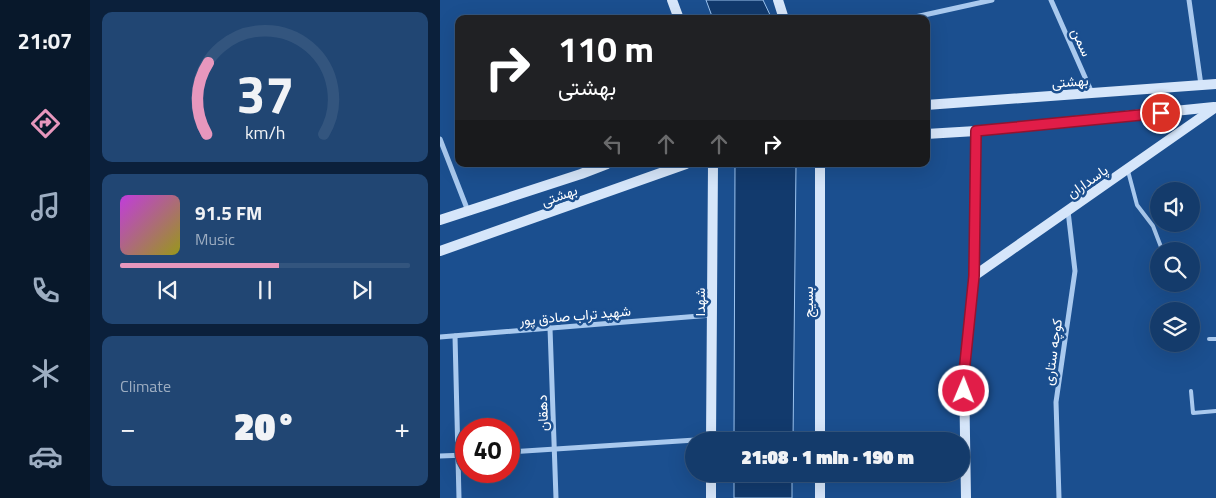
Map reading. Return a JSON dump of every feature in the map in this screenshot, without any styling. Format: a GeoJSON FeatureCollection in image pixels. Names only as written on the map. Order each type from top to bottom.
{"type":"FeatureCollection","features":[{"type":"Feature","properties":{"kind":"street"},"geometry":{"type":"LineString","coordinates":[[672,0],[678,15]]}},
{"type":"Feature","properties":{"kind":"street"},"geometry":{"type":"LineString","coordinates":[[778,0],[783,15]]}},
{"type":"Feature","properties":{"kind":"street"},"geometry":{"type":"LineString","coordinates":[[924,15],[992,0]]}},
{"type":"Feature","properties":{"kind":"street","name":"سمن"},"geometry":{"type":"LineString","coordinates":[[1051,0],[1092,93]]}},
{"type":"Feature","properties":{"kind":"street"},"geometry":{"type":"LineString","coordinates":[[1189,0],[1201,85]]}},
{"type":"Feature","properties":{"kind":"street","name":"بهشتی"},"geometry":{"type":"LineString","coordinates":[[930,104],[1216,84]]}},
{"type":"Feature","properties":{"kind":"street"},"geometry":{"type":"LineString","coordinates":[[930,134],[976,131],[1216,107]]}},
{"type":"Feature","properties":{"kind":"street","name":"پاسداران"},"geometry":{"type":"LineString","coordinates":[[974,276],[1216,107]]}},
{"type":"Feature","properties":{"kind":"street"},"geometry":{"type":"LineString","coordinates":[[966,498],[964,373],[974,276],[976,131]]}},
{"type":"Feature","properties":{"kind":"street"},"geometry":{"type":"LineString","coordinates":[[440,138],[468,211]]}},
{"type":"Feature","properties":{"kind":"street","name":"بهشتی"},"geometry":{"type":"LineString","coordinates":[[440,220],[599,167]]}},
{"type":"Feature","properties":{"kind":"street","name":"بهشتی"},"geometry":{"type":"LineString","coordinates":[[440,251],[678,167]]}},
{"type":"Feature","properties":{"kind":"street","name":"شهدا"},"geometry":{"type":"LineString","coordinates":[[711,432],[713,167]]}},
{"type":"Feature","properties":{"kind":"street","name":"بسیج"},"geometry":{"type":"LineString","coordinates":[[820,167],[820,432]]}},
{"type":"Feature","properties":{"kind":"street","name":"کوچه ستاری"},"geometry":{"type":"LineString","coordinates":[[1059,498],[1056,402],[1075,271],[1068,211]]}},
{"type":"Feature","properties":{"kind":"street","name":"شهید تراب صادق پور"},"geometry":{"type":"LineString","coordinates":[[440,337],[712,315]]}},
{"type":"Feature","properties":{"kind":"street","name":"دهقان"},"geometry":{"type":"LineString","coordinates":[[550,328],[556,498]]}},
{"type":"Feature","properties":{"kind":"street"},"geometry":{"type":"LineString","coordinates":[[455,336],[457,418]]}},
{"type":"Feature","properties":{"kind":"street"},"geometry":{"type":"LineString","coordinates":[[520,452],[685,442]]}},
{"type":"Feature","properties":{"kind":"street"},"geometry":{"type":"LineString","coordinates":[[440,456],[455,456]]}},
{"type":"Feature","properties":{"kind":"street"},"geometry":{"type":"LineString","coordinates":[[711,482],[711,498]]}},
{"type":"Feature","properties":{"kind":"street"},"geometry":{"type":"LineString","coordinates":[[820,482],[820,498]]}},
{"type":"Feature","properties":{"kind":"street"},"geometry":{"type":"LineString","coordinates":[[459,483],[459,498]]}},
{"type":"Feature","properties":{"kind":"lane"},"geometry":{"type":"LineString","coordinates":[[1128,169],[1137,205],[1152,226],[1159,242]]}},
{"type":"Feature","properties":{"kind":"lane"},"geometry":{"type":"LineString","coordinates":[[1209,339],[1216,339]]}},
{"type":"Feature","properties":{"kind":"lane"},"geometry":{"type":"LineString","coordinates":[[1191,390],[1193,413],[1216,411]]}},
{"type":"Feature","properties":{"kind":"water"},"geometry":{"type":"Polygon","coordinates":[[[706,0],[763,0],[770,15],[712,15],[706,0]]]}},
{"type":"Feature","properties":{"kind":"water"},"geometry":{"type":"Polygon","coordinates":[[[735,167],[796,167],[793,432],[734,432],[735,167]]]}},
{"type":"Feature","properties":{"kind":"water"},"geometry":{"type":"Polygon","coordinates":[[[734,482],[792,482],[792,498],[734,498],[734,482]]]}},
{"type":"Feature","properties":{"kind":"route"},"geometry":{"type":"LineString","coordinates":[[964,391],[964,373],[974,276],[976,131],[1161,113]]}}]}
